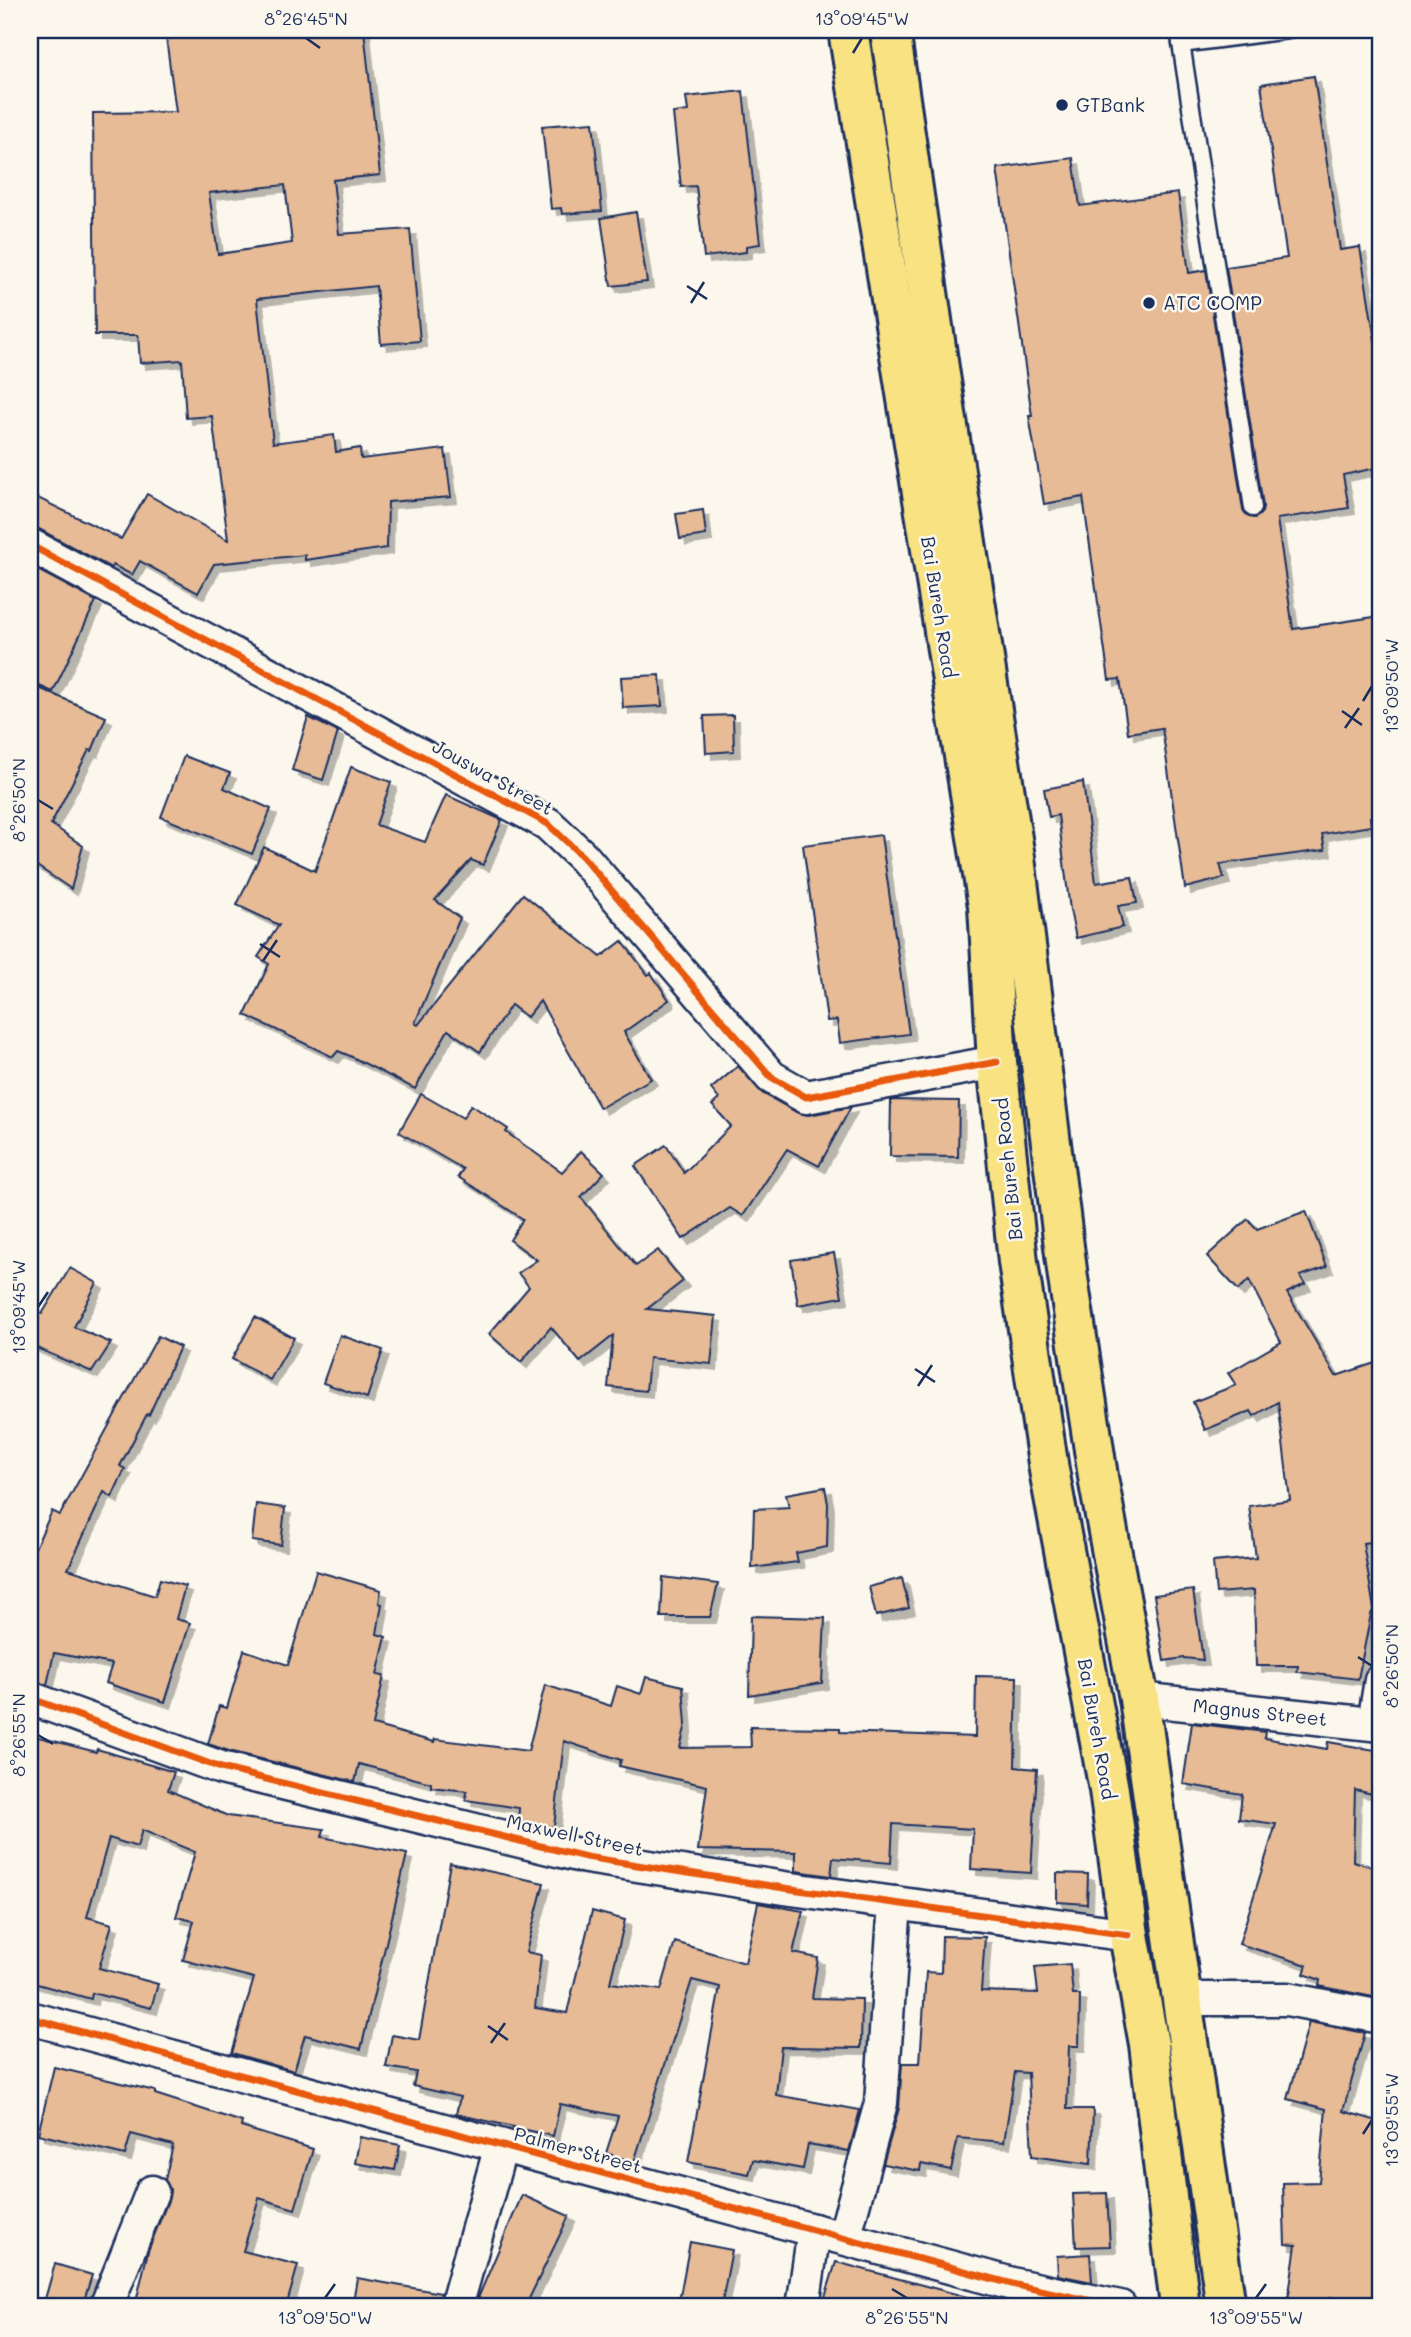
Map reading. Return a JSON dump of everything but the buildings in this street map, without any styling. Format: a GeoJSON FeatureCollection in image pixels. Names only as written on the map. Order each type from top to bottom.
{"type":"FeatureCollection","features":[{"type":"Feature","properties":{"kind":"highway","name":"Bai Bureh Road"},"geometry":{"type":"LineString","coordinates":[[848,30],[988,906],[997,1062],[1018,1262],[1049,1470],[1109,1790],[1129,1935],[1149,2044],[1180,2307]]}},
{"type":"Feature","properties":{"kind":"highway","name":"Bai Bureh Road"},"geometry":{"type":"LineString","coordinates":[[890,30],[1015,858],[1068,1278],[1099,1483],[1139,1699],[1184,1998],[1226,2307]]}},
{"type":"Feature","properties":{"kind":"street","name":"Jouswa Street"},"geometry":{"type":"LineString","coordinates":[[30,545],[548,824],[583,856],[771,1077],[806,1097],[997,1062]]}},
{"type":"Feature","properties":{"kind":"street"},"geometry":{"type":"LineString","coordinates":[[1378,1724],[1381,1680]]}},
{"type":"Feature","properties":{"kind":"street","name":"Maxwell Street"},"geometry":{"type":"LineString","coordinates":[[30,1698],[221,1768],[586,1857],[1129,1935]]}},
{"type":"Feature","properties":{"kind":"street","name":"Magnus Street"},"geometry":{"type":"LineString","coordinates":[[1139,1699],[1378,1724]]}},
{"type":"Feature","properties":{"kind":"street"},"geometry":{"type":"LineString","coordinates":[[844,2238],[881,2103],[895,1903]]}},
{"type":"Feature","properties":{"kind":"street"},"geometry":{"type":"LineString","coordinates":[[1184,1998],[1287,1999],[1381,2017]]}},
{"type":"Feature","properties":{"kind":"street","name":"Palmer Street"},"geometry":{"type":"LineString","coordinates":[[30,2018],[1016,2286],[1120,2307]]}},
{"type":"Feature","properties":{"kind":"street"},"geometry":{"type":"LineString","coordinates":[[456,2307],[501,2146]]}},
{"type":"Feature","properties":{"kind":"street"},"geometry":{"type":"LineString","coordinates":[[106,2307],[152,2192]]}},
{"type":"Feature","properties":{"kind":"street"},"geometry":{"type":"LineString","coordinates":[[803,2307],[814,2230]]}},
{"type":"Feature","properties":{"kind":"lane"},"geometry":{"type":"LineString","coordinates":[[1253,508],[1180,37],[1288,30]]}},
{"type":"Feature","properties":{"kind":"cycle path"},"geometry":{"type":"LineString","coordinates":[[30,545],[548,824],[583,857],[771,1077],[806,1097],[997,1062]]}},
{"type":"Feature","properties":{"kind":"cycle path"},"geometry":{"type":"LineString","coordinates":[[30,1698],[221,1768],[586,1857],[784,1888],[1129,1935]]}},
{"type":"Feature","properties":{"kind":"cycle path"},"geometry":{"type":"LineString","coordinates":[[30,2018],[1016,2285],[1120,2307]]}},
{"type":"Feature","properties":{"kind":"place","name":"GTBank"},"geometry":{"type":"Point","coordinates":[1062,105]}},
{"type":"Feature","properties":{"kind":"place","name":"ATC COMP"},"geometry":{"type":"Point","coordinates":[1149,303]}}]}
